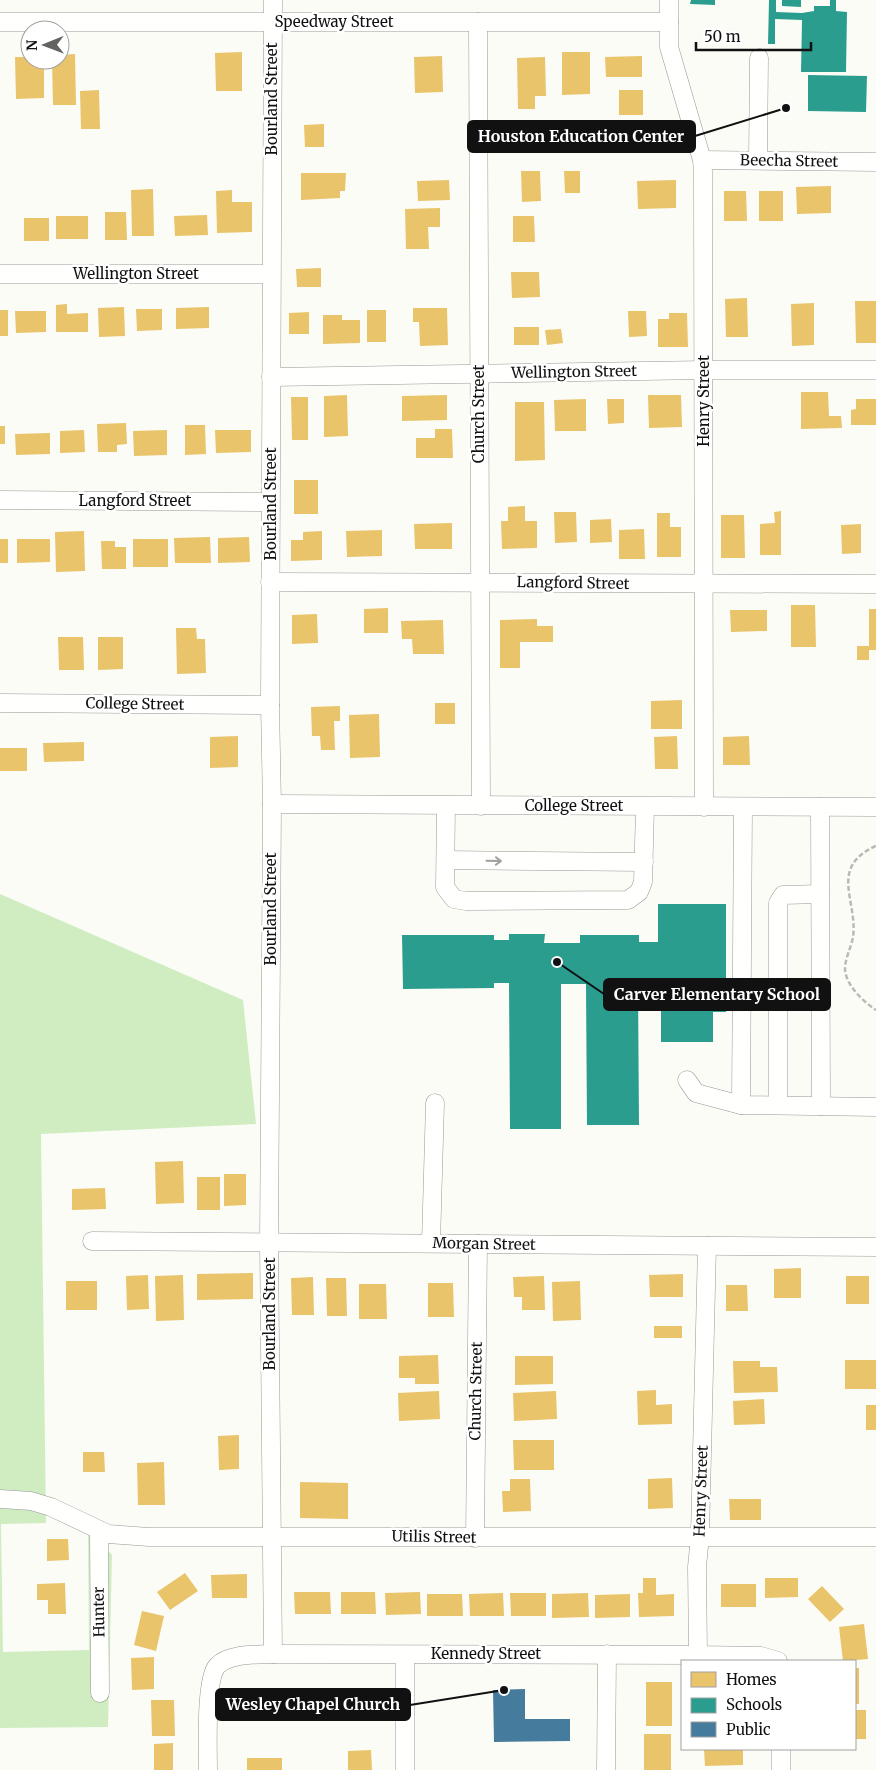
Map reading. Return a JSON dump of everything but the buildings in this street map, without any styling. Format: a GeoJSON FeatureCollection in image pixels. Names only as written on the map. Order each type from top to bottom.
{"type":"FeatureCollection","features":[{"type":"Feature","properties":{"kind":"street","name":"Bourland Street"},"geometry":{"type":"LineString","coordinates":[[272,0],[272,378],[270,502],[272,804],[269,1242],[273,1654]]}},
{"type":"Feature","properties":{"kind":"street","name":"Henry Street"},"geometry":{"type":"LineString","coordinates":[[669,0],[669,47],[702,160],[704,202],[704,807]]}},
{"type":"Feature","properties":{"kind":"street","name":"Speedway Street"},"geometry":{"type":"LineString","coordinates":[[0,22],[669,22]]}},
{"type":"Feature","properties":{"kind":"street","name":"Church Street"},"geometry":{"type":"LineString","coordinates":[[478,22],[481,806]]}},
{"type":"Feature","properties":{"kind":"street"},"geometry":{"type":"LineString","coordinates":[[758,58],[758,160]]}},
{"type":"Feature","properties":{"kind":"street","name":"Beecha Street"},"geometry":{"type":"LineString","coordinates":[[702,160],[876,162]]}},
{"type":"Feature","properties":{"kind":"street","name":"Wellington Street"},"geometry":{"type":"LineString","coordinates":[[0,274],[271,274]]}},
{"type":"Feature","properties":{"kind":"street","name":"Wellington Street"},"geometry":{"type":"LineString","coordinates":[[272,378],[704,370],[876,370]]}},
{"type":"Feature","properties":{"kind":"street","name":"Langford Street"},"geometry":{"type":"LineString","coordinates":[[0,500],[270,502]]}},
{"type":"Feature","properties":{"kind":"street","name":"Langford Street"},"geometry":{"type":"LineString","coordinates":[[270,582],[876,584]]}},
{"type":"Feature","properties":{"kind":"street","name":"College Street"},"geometry":{"type":"LineString","coordinates":[[0,703],[270,706]]}},
{"type":"Feature","properties":{"kind":"street","name":"College Street"},"geometry":{"type":"LineString","coordinates":[[272,804],[876,808]]}},
{"type":"Feature","properties":{"kind":"street"},"geometry":{"type":"LineString","coordinates":[[446,806],[445,887],[454,899],[466,901],[628,900],[639,892],[643,882],[645,807]]}},
{"type":"Feature","properties":{"kind":"street"},"geometry":{"type":"LineString","coordinates":[[741,1105],[743,807]]}},
{"type":"Feature","properties":{"kind":"street"},"geometry":{"type":"LineString","coordinates":[[820,807],[821,1106]]}},
{"type":"Feature","properties":{"kind":"street"},"geometry":{"type":"LineString","coordinates":[[446,860],[644,862]]}},
{"type":"Feature","properties":{"kind":"street"},"geometry":{"type":"LineString","coordinates":[[778,1105],[778,902],[783,895],[820,894]]}},
{"type":"Feature","properties":{"kind":"street"},"geometry":{"type":"LineString","coordinates":[[687,1080],[696,1093],[741,1105],[876,1107]]}},
{"type":"Feature","properties":{"kind":"street"},"geometry":{"type":"LineString","coordinates":[[431,1243],[435,1103]]}},
{"type":"Feature","properties":{"kind":"street","name":"Morgan Street"},"geometry":{"type":"LineString","coordinates":[[92,1241],[876,1247]]}},
{"type":"Feature","properties":{"kind":"street","name":"Church Street"},"geometry":{"type":"LineString","coordinates":[[475,1538],[478,1244]]}},
{"type":"Feature","properties":{"kind":"street","name":"Henry Street"},"geometry":{"type":"LineString","coordinates":[[698,1655],[697,1567],[700,1536],[706,1246]]}},
{"type":"Feature","properties":{"kind":"street","name":"Utilis Street"},"geometry":{"type":"LineString","coordinates":[[0,1499],[30,1501],[51,1507],[108,1534],[150,1537],[271,1535],[475,1538],[876,1537]]}},
{"type":"Feature","properties":{"kind":"street","name":"Hunter"},"geometry":{"type":"LineString","coordinates":[[99,1530],[100,1693]]}},
{"type":"Feature","properties":{"kind":"street"},"geometry":{"type":"LineString","coordinates":[[208,1770],[210,1694],[213,1673],[217,1666],[231,1658],[273,1654]]}},
{"type":"Feature","properties":{"kind":"street","name":"Kennedy Street"},"geometry":{"type":"LineString","coordinates":[[273,1654],[698,1655]]}},
{"type":"Feature","properties":{"kind":"street"},"geometry":{"type":"LineString","coordinates":[[606,1770],[607,1654]]}},
{"type":"Feature","properties":{"kind":"street"},"geometry":{"type":"LineString","coordinates":[[405,1655],[405,1770]]}},
{"type":"Feature","properties":{"kind":"street"},"geometry":{"type":"LineString","coordinates":[[698,1655],[761,1656],[775,1660]]}},
{"type":"Feature","properties":{"kind":"street"},"geometry":{"type":"LineString","coordinates":[[781,1750],[781,1770]]}},
{"type":"Feature","properties":{"kind":"path"},"geometry":{"type":"LineString","coordinates":[[876,846],[859,856],[851,866],[847,878],[853,937],[845,973],[850,984],[859,995],[876,1010]]}},
{"type":"Feature","properties":{"kind":"green space"},"geometry":{"type":"Polygon","coordinates":[[[0,894],[243,1000],[256,1124],[41,1134],[46,1523],[1,1524],[3,1652],[89,1650],[88,1528],[112,1555],[108,1727],[0,1728],[0,894]]]}},
{"type":"Feature","properties":{"kind":"place","name":"Houston Education Center"},"geometry":{"type":"Point","coordinates":[786,108]}},
{"type":"Feature","properties":{"kind":"place","name":"Carver Elementary School"},"geometry":{"type":"Point","coordinates":[557,962]}},
{"type":"Feature","properties":{"kind":"place","name":"Wesley Chapel Church"},"geometry":{"type":"Point","coordinates":[504,1690]}}]}
